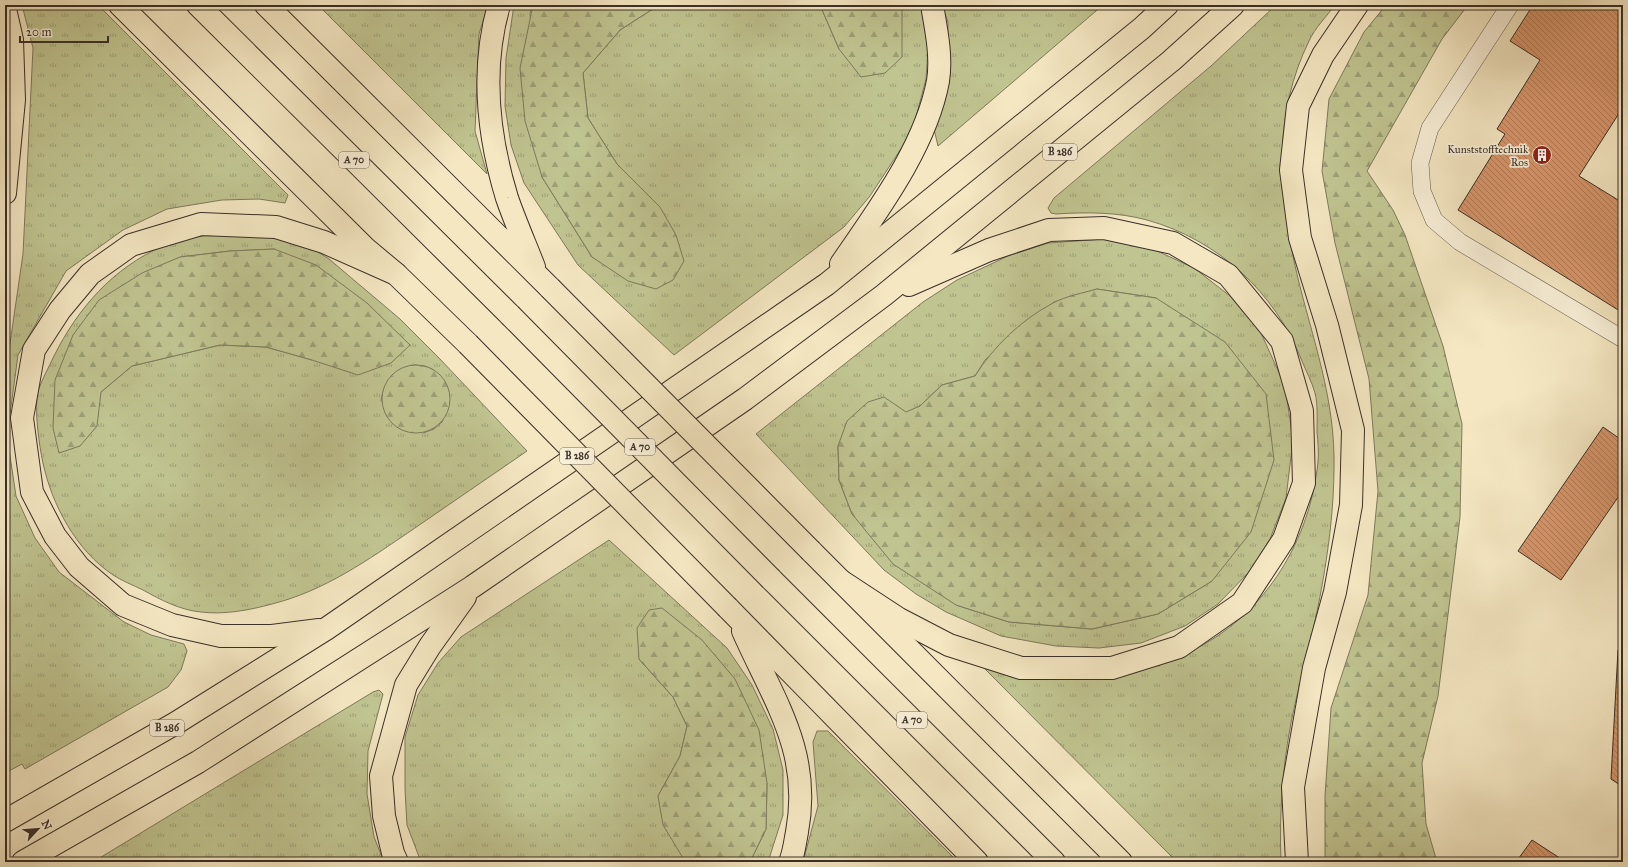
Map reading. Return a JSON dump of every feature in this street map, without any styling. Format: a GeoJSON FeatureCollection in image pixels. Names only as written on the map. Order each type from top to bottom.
{"type":"FeatureCollection","features":[{"type":"Feature","properties":{"kind":"highway"},"geometry":{"type":"LineString","coordinates":[[120,5],[366,249],[396,274],[468,344],[977,862]]}},
{"type":"Feature","properties":{"kind":"highway","name":"A 70"},"geometry":{"type":"LineString","coordinates":[[198,5],[510,315],[1054,862]]}},
{"type":"Feature","properties":{"kind":"highway"},"geometry":{"type":"LineString","coordinates":[[266,5],[1121,862]]}},
{"type":"Feature","properties":{"kind":"highway"},"geometry":{"type":"LineString","coordinates":[[499,5],[492,31],[488,83],[492,136],[507,198],[544,282]]}},
{"type":"Feature","properties":{"kind":"highway"},"geometry":{"type":"LineString","coordinates":[[827,284],[885,200],[921,135],[938,80],[938,42],[932,5]]}},
{"type":"Feature","properties":{"kind":"highway","name":"B 286"},"geometry":{"type":"LineString","coordinates":[[5,821],[176,723],[326,629],[827,284],[1142,28],[1167,5]]}},
{"type":"Feature","properties":{"kind":"highway","name":"B 286"},"geometry":{"type":"LineString","coordinates":[[23,862],[198,762],[472,587],[746,399],[884,295],[1171,62],[1233,5]]}},
{"type":"Feature","properties":{"kind":"highway"},"geometry":{"type":"LineString","coordinates":[[1297,862],[1293,788],[1314,668],[1335,592],[1351,506],[1353,430],[1327,325],[1300,238],[1292,170],[1298,106],[1323,55],[1357,5]]}},
{"type":"Feature","properties":{"kind":"highway"},"geometry":{"type":"LineString","coordinates":[[5,9],[12,40],[14,100],[5,193]]}},
{"type":"Feature","properties":{"kind":"highway"},"geometry":{"type":"LineString","coordinates":[[326,629],[272,636],[221,636],[172,625],[124,605],[79,567],[55,536],[32,492],[22,418],[34,350],[60,310],[90,274],[131,245],[201,224],[276,227],[324,242],[396,274]]}},
{"type":"Feature","properties":{"kind":"highway"},"geometry":{"type":"LineString","coordinates":[[840,581],[899,619],[949,645],[985,657],[1021,668],[1112,668],[1179,647],[1242,603],[1284,539],[1304,483],[1302,411],[1282,341],[1228,275],[1173,243],[1104,228],[1049,230],[989,250],[884,295]]}},
{"type":"Feature","properties":{"kind":"highway"},"geometry":{"type":"LineString","coordinates":[[397,862],[393,853],[384,816],[380,776],[406,685],[430,646],[472,587]]}},
{"type":"Feature","properties":{"kind":"highway"},"geometry":{"type":"LineString","coordinates":[[733,614],[758,666],[778,702],[793,744],[801,780],[801,813],[790,862]]}},
{"type":"Feature","properties":{"kind":"lane"},"geometry":{"type":"LineString","coordinates":[[1510,5],[1430,128],[1420,163],[1422,191],[1434,220],[1460,242],[1623,338]]}},
{"type":"Feature","properties":{"kind":"green space"},"geometry":{"type":"Polygon","coordinates":[[[22,5],[98,5],[288,195],[285,203],[259,199],[222,200],[167,209],[123,230],[66,271],[18,355],[7,436],[16,496],[35,538],[59,572],[124,622],[151,635],[184,644],[187,651],[181,670],[168,687],[25,769],[22,764],[5,773],[5,378],[23,254],[33,48],[22,5]]]}},
{"type":"Feature","properties":{"kind":"green space"},"geometry":{"type":"Polygon","coordinates":[[[318,5],[488,5],[479,34],[475,131],[487,174],[318,5]]]}},
{"type":"Feature","properties":{"kind":"green space"},"geometry":{"type":"Polygon","coordinates":[[[514,5],[533,5],[530,13],[542,177],[592,257],[660,207],[617,164],[588,118],[583,73],[620,30],[659,5],[820,5],[839,49],[903,8],[902,5],[921,5],[928,49],[926,79],[912,132],[870,196],[844,227],[674,355],[578,265],[524,183],[511,145],[505,106],[506,58],[514,5]]]}},
{"type":"Feature","properties":{"kind":"green space"},"geometry":{"type":"Polygon","coordinates":[[[533,5],[659,5],[620,30],[583,73],[588,118],[617,164],[660,207],[676,235],[684,261],[673,280],[656,289],[628,281],[592,257],[542,177],[525,121],[520,68],[533,5]]]}},
{"type":"Feature","properties":{"kind":"green space"},"geometry":{"type":"Polygon","coordinates":[[[820,5],[902,5],[902,57],[885,73],[861,77],[839,49],[820,5]]]}},
{"type":"Feature","properties":{"kind":"green space"},"geometry":{"type":"Polygon","coordinates":[[[942,5],[1103,5],[938,146],[934,129],[947,78],[948,22],[942,5]]]}},
{"type":"Feature","properties":{"kind":"green space"},"geometry":{"type":"Polygon","coordinates":[[[1276,5],[1335,5],[1311,36],[1298,68],[1290,95],[1282,150],[1282,177],[1285,205],[1294,261],[1325,382],[1333,431],[1334,482],[1330,534],[1317,610],[1287,743],[1281,802],[1281,862],[1177,862],[986,670],[982,664],[1029,675],[1061,679],[1078,679],[1116,674],[1182,654],[1197,648],[1222,633],[1244,615],[1264,594],[1281,570],[1295,545],[1306,518],[1318,462],[1317,402],[1311,381],[1290,336],[1260,291],[1241,272],[1220,255],[1173,229],[1147,220],[1125,215],[1090,213],[1056,214],[1051,213],[1048,208],[1054,198],[1211,66],[1276,5]]]}},
{"type":"Feature","properties":{"kind":"green space"},"geometry":{"type":"Polygon","coordinates":[[[1386,5],[1468,5],[1442,39],[1367,171],[1393,210],[1405,235],[1443,346],[1462,424],[1460,517],[1438,696],[1422,763],[1426,824],[1437,862],[1325,862],[1325,796],[1331,708],[1368,595],[1378,491],[1369,379],[1335,243],[1322,171],[1329,99],[1364,32],[1386,5]]]}},
{"type":"Feature","properties":{"kind":"green space"},"geometry":{"type":"Polygon","coordinates":[[[248,233],[302,242],[329,259],[400,319],[527,451],[379,552],[328,583],[291,598],[246,610],[219,613],[193,611],[164,601],[113,575],[100,565],[77,540],[59,510],[47,479],[41,455],[39,437],[37,417],[38,391],[54,356],[74,322],[99,291],[128,266],[145,255],[173,242],[205,236],[248,233]],[[275,249],[230,251],[180,257],[101,392],[132,366],[220,345],[266,347],[312,360],[275,249]],[[414,365],[396,375],[388,382],[382,393],[381,401],[423,433],[434,429],[443,421],[434,370],[425,366],[414,365]]]}},
{"type":"Feature","properties":{"kind":"green space"},"geometry":{"type":"Polygon","coordinates":[[[1105,239],[1155,250],[1194,268],[1230,296],[1261,333],[1285,386],[1293,440],[1286,498],[1270,539],[1249,572],[1218,604],[1185,626],[1141,643],[1099,648],[1056,646],[1001,636],[946,612],[916,594],[884,570],[756,434],[923,302],[957,280],[1008,256],[1048,243],[1105,239]],[[1097,289],[1054,302],[985,360],[975,376],[942,385],[920,406],[838,446],[839,480],[852,514],[956,605],[1009,622],[1092,629],[1158,614],[1212,581],[1156,298],[1097,289]]]}},
{"type":"Feature","properties":{"kind":"green space"},"geometry":{"type":"Polygon","coordinates":[[[274,249],[316,265],[367,303],[410,345],[391,363],[358,375],[266,347],[220,345],[132,366],[101,392],[97,426],[80,446],[59,453],[53,428],[55,380],[73,335],[99,300],[142,273],[180,257],[230,251],[274,249]]]}},
{"type":"Feature","properties":{"kind":"green space"},"geometry":{"type":"Polygon","coordinates":[[[1097,289],[1156,298],[1225,342],[1266,394],[1274,460],[1251,532],[1212,581],[1158,614],[1092,629],[1009,622],[956,605],[893,564],[852,514],[839,480],[838,446],[847,421],[868,402],[884,397],[906,412],[920,406],[942,385],[975,376],[982,365],[1000,344],[1030,317],[1063,298],[1097,289]]]}},
{"type":"Feature","properties":{"kind":"green space"},"geometry":{"type":"Polygon","coordinates":[[[416,365],[429,367],[440,375],[448,386],[450,399],[448,412],[440,423],[429,431],[416,433],[403,431],[392,423],[384,412],[382,399],[384,386],[392,375],[403,367],[416,365]]]}},
{"type":"Feature","properties":{"kind":"green space"},"geometry":{"type":"Polygon","coordinates":[[[609,540],[727,648],[752,685],[773,729],[783,770],[783,815],[768,862],[750,862],[766,829],[767,783],[639,659],[673,697],[687,726],[680,756],[658,796],[683,858],[689,862],[421,862],[407,825],[405,789],[405,737],[418,695],[438,663],[461,637],[609,540]]]}},
{"type":"Feature","properties":{"kind":"green space"},"geometry":{"type":"Polygon","coordinates":[[[662,608],[702,640],[735,679],[759,730],[767,783],[766,829],[750,862],[689,862],[683,858],[663,825],[658,796],[680,756],[687,726],[673,697],[639,659],[637,628],[649,610],[662,608]]]}},
{"type":"Feature","properties":{"kind":"green space"},"geometry":{"type":"Polygon","coordinates":[[[379,690],[383,694],[368,751],[367,794],[374,837],[384,862],[93,862],[373,692],[379,690]]]}},
{"type":"Feature","properties":{"kind":"green space"},"geometry":{"type":"Polygon","coordinates":[[[817,731],[828,731],[958,862],[803,862],[818,806],[813,742],[817,731]]]}},
{"type":"Feature","properties":{"kind":"building","name":"Kunststofftechnik Ros"},"geometry":{"type":"Polygon","coordinates":[[[1533,5],[1623,5],[1623,107],[1579,176],[1623,203],[1623,313],[1458,210],[1505,134],[1497,129],[1540,60],[1510,41],[1533,5]]]}},
{"type":"Feature","properties":{"kind":"building"},"geometry":{"type":"Polygon","coordinates":[[[1603,427],[1623,441],[1623,490],[1561,580],[1518,551],[1603,427]]]}},
{"type":"Feature","properties":{"kind":"building"},"geometry":{"type":"Polygon","coordinates":[[[1623,648],[1623,787],[1611,779],[1618,650],[1623,648]]]}},
{"type":"Feature","properties":{"kind":"building"},"geometry":{"type":"Polygon","coordinates":[[[1532,840],[1566,862],[1516,862],[1532,840]]]}},
{"type":"Feature","properties":{"kind":"place","name":"Kunststofftechnik Ros"},"geometry":{"type":"Point","coordinates":[1542,155]}}]}
